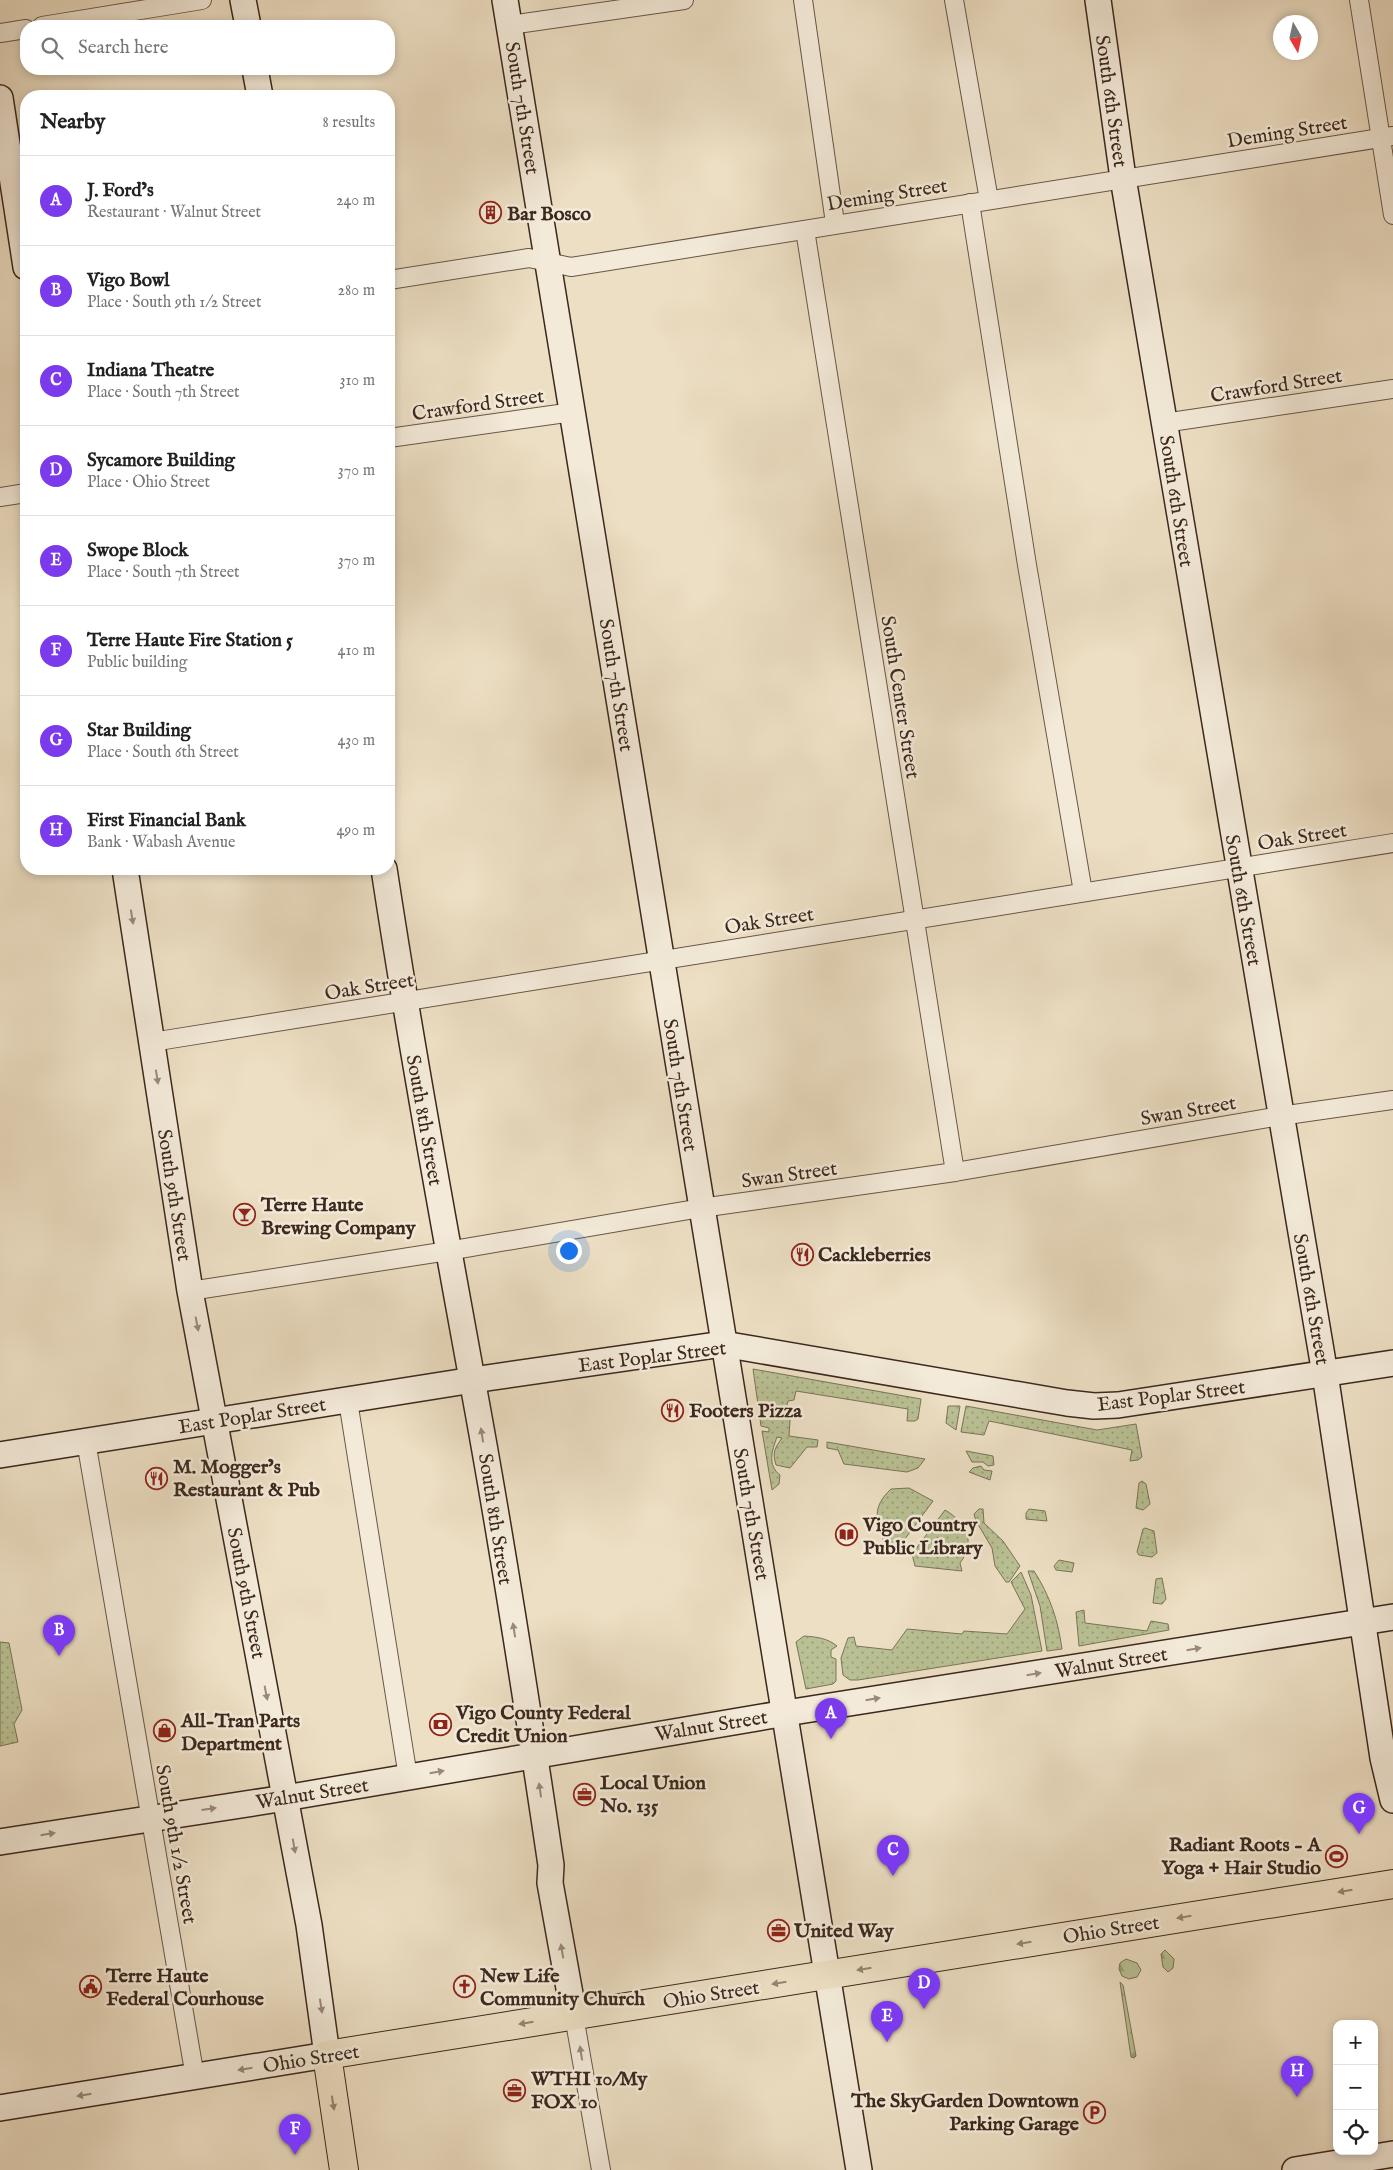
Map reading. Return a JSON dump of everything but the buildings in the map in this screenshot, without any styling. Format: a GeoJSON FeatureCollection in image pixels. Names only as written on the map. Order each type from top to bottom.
{"type":"FeatureCollection","features":[{"type":"Feature","properties":{"kind":"main road","name":"Ohio Street"},"geometry":{"type":"LineString","coordinates":[[327,2055],[1393,1884]]}},
{"type":"Feature","properties":{"kind":"main road","name":"South 9th Street"},"geometry":{"type":"LineString","coordinates":[[327,2055],[344,2170]]}},
{"type":"Feature","properties":{"kind":"street"},"geometry":{"type":"LineString","coordinates":[[79,20],[202,0]]}},
{"type":"Feature","properties":{"kind":"street"},"geometry":{"type":"LineString","coordinates":[[243,0],[247,20]]}},
{"type":"Feature","properties":{"kind":"street","name":"South 7th Street"},"geometry":{"type":"LineString","coordinates":[[505,0],[723,1344],[786,1713],[859,2170]]}},
{"type":"Feature","properties":{"kind":"street"},"geometry":{"type":"LineString","coordinates":[[510,25],[684,0]]}},
{"type":"Feature","properties":{"kind":"street"},"geometry":{"type":"LineString","coordinates":[[803,0],[835,224]]}},
{"type":"Feature","properties":{"kind":"street"},"geometry":{"type":"LineString","coordinates":[[954,0],[989,200]]}},
{"type":"Feature","properties":{"kind":"street","name":"South 6th Street"},"geometry":{"type":"LineString","coordinates":[[1098,0],[1123,178],[1238,868],[1325,1374],[1383,1758],[1393,1800]]}},
{"type":"Feature","properties":{"kind":"street"},"geometry":{"type":"LineString","coordinates":[[1360,0],[1387,137],[1393,215]]}},
{"type":"Feature","properties":{"kind":"street"},"geometry":{"type":"LineString","coordinates":[[0,33],[20,30]]}},
{"type":"Feature","properties":{"kind":"street"},"geometry":{"type":"LineString","coordinates":[[256,75],[259,90]]}},
{"type":"Feature","properties":{"kind":"street"},"geometry":{"type":"LineString","coordinates":[[0,98],[20,228]]}},
{"type":"Feature","properties":{"kind":"street","name":"Deming Street"},"geometry":{"type":"LineString","coordinates":[[395,279],[530,258],[571,266],[1387,137]]}},
{"type":"Feature","properties":{"kind":"street"},"geometry":{"type":"LineString","coordinates":[[970,203],[1031,593],[1083,892]]}},
{"type":"Feature","properties":{"kind":"street","name":"South Center Street"},"geometry":{"type":"LineString","coordinates":[[805,230],[955,1172]]}},
{"type":"Feature","properties":{"kind":"street","name":"Crawford Street"},"geometry":{"type":"LineString","coordinates":[[1164,424],[1393,389]]}},
{"type":"Feature","properties":{"kind":"street","name":"Crawford Street"},"geometry":{"type":"LineString","coordinates":[[395,437],[573,412]]}},
{"type":"Feature","properties":{"kind":"street"},"geometry":{"type":"LineString","coordinates":[[0,497],[20,494]]}},
{"type":"Feature","properties":{"kind":"street","name":"Oak Street"},"geometry":{"type":"LineString","coordinates":[[152,1042],[660,959],[1393,843]]}},
{"type":"Feature","properties":{"kind":"street","name":"South 9th Street"},"geometry":{"type":"LineString","coordinates":[[126,875],[190,1290],[310,1935],[327,2055]]}},
{"type":"Feature","properties":{"kind":"street","name":"South 8th Street"},"geometry":{"type":"LineString","coordinates":[[385,875],[404,1002],[473,1380],[535,1755],[551,1865],[550,1883],[600,2170]]}},
{"type":"Feature","properties":{"kind":"street","name":"Swan Street"},"geometry":{"type":"LineString","coordinates":[[190,1290],[448,1251],[701,1208],[955,1172],[1280,1116],[1393,1100]]}},
{"type":"Feature","properties":{"kind":"street","name":"East Poplar Street"},"geometry":{"type":"LineString","coordinates":[[0,1454],[473,1380],[723,1344],[1094,1406],[1118,1405],[1393,1362]]}},
{"type":"Feature","properties":{"kind":"street"},"geometry":{"type":"LineString","coordinates":[[348,1401],[408,1777]]}},
{"type":"Feature","properties":{"kind":"street","name":"South 9th 1/2 Street"},"geometry":{"type":"LineString","coordinates":[[86,1441],[195,2077]]}},
{"type":"Feature","properties":{"kind":"street","name":"Walnut Street"},"geometry":{"type":"LineString","coordinates":[[0,1842],[150,1817],[285,1798],[786,1713],[1393,1618]]}},
{"type":"Feature","properties":{"kind":"street","name":"Ohio Street"},"geometry":{"type":"LineString","coordinates":[[0,2108],[327,2055]]}},
{"type":"Feature","properties":{"kind":"street"},"geometry":{"type":"LineString","coordinates":[[1295,2170],[1393,2154]]}},
{"type":"Feature","properties":{"kind":"green space"},"geometry":{"type":"Polygon","coordinates":[[[753,1369],[921,1399],[918,1419],[907,1421],[908,1409],[796,1391],[794,1400],[788,1401],[784,1417],[790,1420],[789,1436],[818,1440],[817,1447],[807,1447],[790,1468],[776,1465],[775,1450],[782,1438],[777,1437],[772,1453],[772,1462],[773,1467],[780,1475],[779,1484],[772,1490],[762,1431],[769,1432],[769,1428],[761,1426],[753,1369]]]}},
{"type":"Feature","properties":{"kind":"green space"},"geometry":{"type":"Polygon","coordinates":[[[948,1406],[960,1406],[956,1430],[946,1423],[948,1406]]]}},
{"type":"Feature","properties":{"kind":"green space"},"geometry":{"type":"Polygon","coordinates":[[[966,1406],[1097,1430],[1136,1424],[1142,1457],[1138,1460],[1130,1461],[1132,1450],[989,1421],[984,1435],[961,1432],[966,1406]]]}},
{"type":"Feature","properties":{"kind":"green space"},"geometry":{"type":"Polygon","coordinates":[[[827,1442],[925,1459],[918,1468],[907,1472],[844,1464],[838,1450],[827,1448],[827,1442]]]}},
{"type":"Feature","properties":{"kind":"green space"},"geometry":{"type":"Polygon","coordinates":[[[966,1451],[993,1456],[994,1465],[988,1466],[983,1462],[972,1462],[966,1451]]]}},
{"type":"Feature","properties":{"kind":"green space"},"geometry":{"type":"Polygon","coordinates":[[[981,1466],[984,1470],[992,1471],[990,1480],[969,1472],[973,1468],[981,1466]]]}},
{"type":"Feature","properties":{"kind":"green space"},"geometry":{"type":"Polygon","coordinates":[[[1142,1481],[1146,1484],[1150,1504],[1143,1510],[1136,1508],[1139,1483],[1142,1481]]]}},
{"type":"Feature","properties":{"kind":"green space"},"geometry":{"type":"Polygon","coordinates":[[[909,1488],[933,1501],[899,1547],[885,1544],[879,1528],[877,1515],[880,1502],[891,1489],[909,1488]]]}},
{"type":"Feature","properties":{"kind":"green space"},"geometry":{"type":"Polygon","coordinates":[[[979,1509],[983,1509],[984,1523],[1003,1541],[1020,1566],[1009,1582],[1006,1582],[995,1566],[992,1548],[976,1521],[974,1514],[979,1509]]]}},
{"type":"Feature","properties":{"kind":"green space"},"geometry":{"type":"Polygon","coordinates":[[[1029,1509],[1045,1511],[1047,1521],[1026,1519],[1026,1513],[1029,1509]]]}},
{"type":"Feature","properties":{"kind":"green space"},"geometry":{"type":"Polygon","coordinates":[[[945,1510],[959,1521],[967,1534],[968,1548],[960,1563],[962,1571],[915,1566],[912,1554],[945,1510]]]}},
{"type":"Feature","properties":{"kind":"green space"},"geometry":{"type":"Polygon","coordinates":[[[1143,1529],[1154,1531],[1157,1553],[1152,1557],[1139,1555],[1137,1552],[1143,1529]]]}},
{"type":"Feature","properties":{"kind":"green space"},"geometry":{"type":"Polygon","coordinates":[[[1059,1560],[1074,1563],[1072,1572],[1056,1570],[1054,1566],[1059,1560]]]}},
{"type":"Feature","properties":{"kind":"green space"},"geometry":{"type":"Polygon","coordinates":[[[1028,1571],[1034,1571],[1049,1599],[1056,1618],[1062,1649],[1047,1651],[1040,1606],[1028,1571]]]}},
{"type":"Feature","properties":{"kind":"green space"},"geometry":{"type":"Polygon","coordinates":[[[1021,1572],[1031,1595],[1042,1651],[858,1680],[850,1680],[843,1675],[841,1658],[848,1638],[854,1637],[856,1646],[892,1650],[907,1629],[962,1634],[964,1631],[1007,1634],[1025,1609],[1011,1582],[1021,1572]]]}},
{"type":"Feature","properties":{"kind":"green space"},"geometry":{"type":"Polygon","coordinates":[[[1162,1578],[1166,1599],[1162,1604],[1153,1603],[1156,1579],[1162,1578]]]}},
{"type":"Feature","properties":{"kind":"green space"},"geometry":{"type":"Polygon","coordinates":[[[1084,1610],[1085,1623],[1147,1631],[1151,1621],[1168,1624],[1169,1630],[1079,1646],[1076,1612],[1084,1610]]]}},
{"type":"Feature","properties":{"kind":"green space"},"geometry":{"type":"Polygon","coordinates":[[[804,1636],[822,1638],[837,1646],[831,1650],[831,1657],[836,1659],[836,1681],[833,1684],[806,1689],[796,1642],[804,1636]]]}},
{"type":"Feature","properties":{"kind":"green space"},"geometry":{"type":"Polygon","coordinates":[[[0,1642],[9,1643],[22,1710],[14,1724],[18,1742],[0,1746],[0,1642]]]}},
{"type":"Feature","properties":{"kind":"green space"},"geometry":{"type":"Polygon","coordinates":[[[1165,1950],[1174,1959],[1173,1968],[1168,1972],[1163,1967],[1161,1954],[1165,1950]]]}},
{"type":"Feature","properties":{"kind":"green space"},"geometry":{"type":"Polygon","coordinates":[[[1126,1959],[1137,1963],[1141,1970],[1137,1977],[1129,1979],[1122,1976],[1119,1969],[1120,1963],[1126,1959]]]}},
{"type":"Feature","properties":{"kind":"green space"},"geometry":{"type":"Polygon","coordinates":[[[1120,1982],[1123,1985],[1136,2056],[1134,2058],[1131,2057],[1120,1982]]]}},
{"type":"Feature","properties":{"kind":"place","name":"Bar Bosco"},"geometry":{"type":"Point","coordinates":[491,213]}},
{"type":"Feature","properties":{"kind":"place","name":"Terre Haute Brewing Company"},"geometry":{"type":"Point","coordinates":[245,1215]}},
{"type":"Feature","properties":{"kind":"place","name":"Cackleberries"},"geometry":{"type":"Point","coordinates":[802,1254]}},
{"type":"Feature","properties":{"kind":"place","name":"Footers Pizza"},"geometry":{"type":"Point","coordinates":[673,1410]}},
{"type":"Feature","properties":{"kind":"place","name":"M. Mogger’s Restaurant & Pub"},"geometry":{"type":"Point","coordinates":[157,1478]}},
{"type":"Feature","properties":{"kind":"place","name":"Vigo Country Public Library"},"geometry":{"type":"Point","coordinates":[847,1535]}},
{"type":"Feature","properties":{"kind":"place","name":"Vigo Bowl"},"geometry":{"type":"Point","coordinates":[59,1656]}},
{"type":"Feature","properties":{"kind":"place","name":"Vigo County Federal Credit Union"},"geometry":{"type":"Point","coordinates":[440,1724]}},
{"type":"Feature","properties":{"kind":"place","name":"All-Tran Parts Department"},"geometry":{"type":"Point","coordinates":[165,1731]}},
{"type":"Feature","properties":{"kind":"place","name":"J. Ford’s"},"geometry":{"type":"Point","coordinates":[831,1739]}},
{"type":"Feature","properties":{"kind":"place","name":"Local Union No. 135"},"geometry":{"type":"Point","coordinates":[584,1794]}},
{"type":"Feature","properties":{"kind":"place","name":"Star Building"},"geometry":{"type":"Point","coordinates":[1359,1834]}},
{"type":"Feature","properties":{"kind":"place","name":"Radiant Roots - A Yoga + Hair Studio"},"geometry":{"type":"Point","coordinates":[1337,1856]}},
{"type":"Feature","properties":{"kind":"place","name":"Indiana Theatre"},"geometry":{"type":"Point","coordinates":[893,1876]}},
{"type":"Feature","properties":{"kind":"place","name":"United Way"},"geometry":{"type":"Point","coordinates":[778,1930]}},
{"type":"Feature","properties":{"kind":"place","name":"Terre Haute Federal Courhouse"},"geometry":{"type":"Point","coordinates":[90,1987]}},
{"type":"Feature","properties":{"kind":"place","name":"New Life Community Church"},"geometry":{"type":"Point","coordinates":[464,1987]}},
{"type":"Feature","properties":{"kind":"place","name":"Sycamore Building"},"geometry":{"type":"Point","coordinates":[924,2009]}},
{"type":"Feature","properties":{"kind":"place","name":"Swope Block"},"geometry":{"type":"Point","coordinates":[887,2042]}},
{"type":"Feature","properties":{"kind":"place","name":"WTHI 10/My FOX 10"},"geometry":{"type":"Point","coordinates":[515,2090]}},
{"type":"Feature","properties":{"kind":"place","name":"First Financial Bank"},"geometry":{"type":"Point","coordinates":[1297,2097]}},
{"type":"Feature","properties":{"kind":"place","name":"The SkyGarden Downtown Parking Garage"},"geometry":{"type":"Point","coordinates":[1095,2112]}},
{"type":"Feature","properties":{"kind":"place","name":"Terre Haute Fire Station 5"},"geometry":{"type":"Point","coordinates":[295,2155]}}]}
